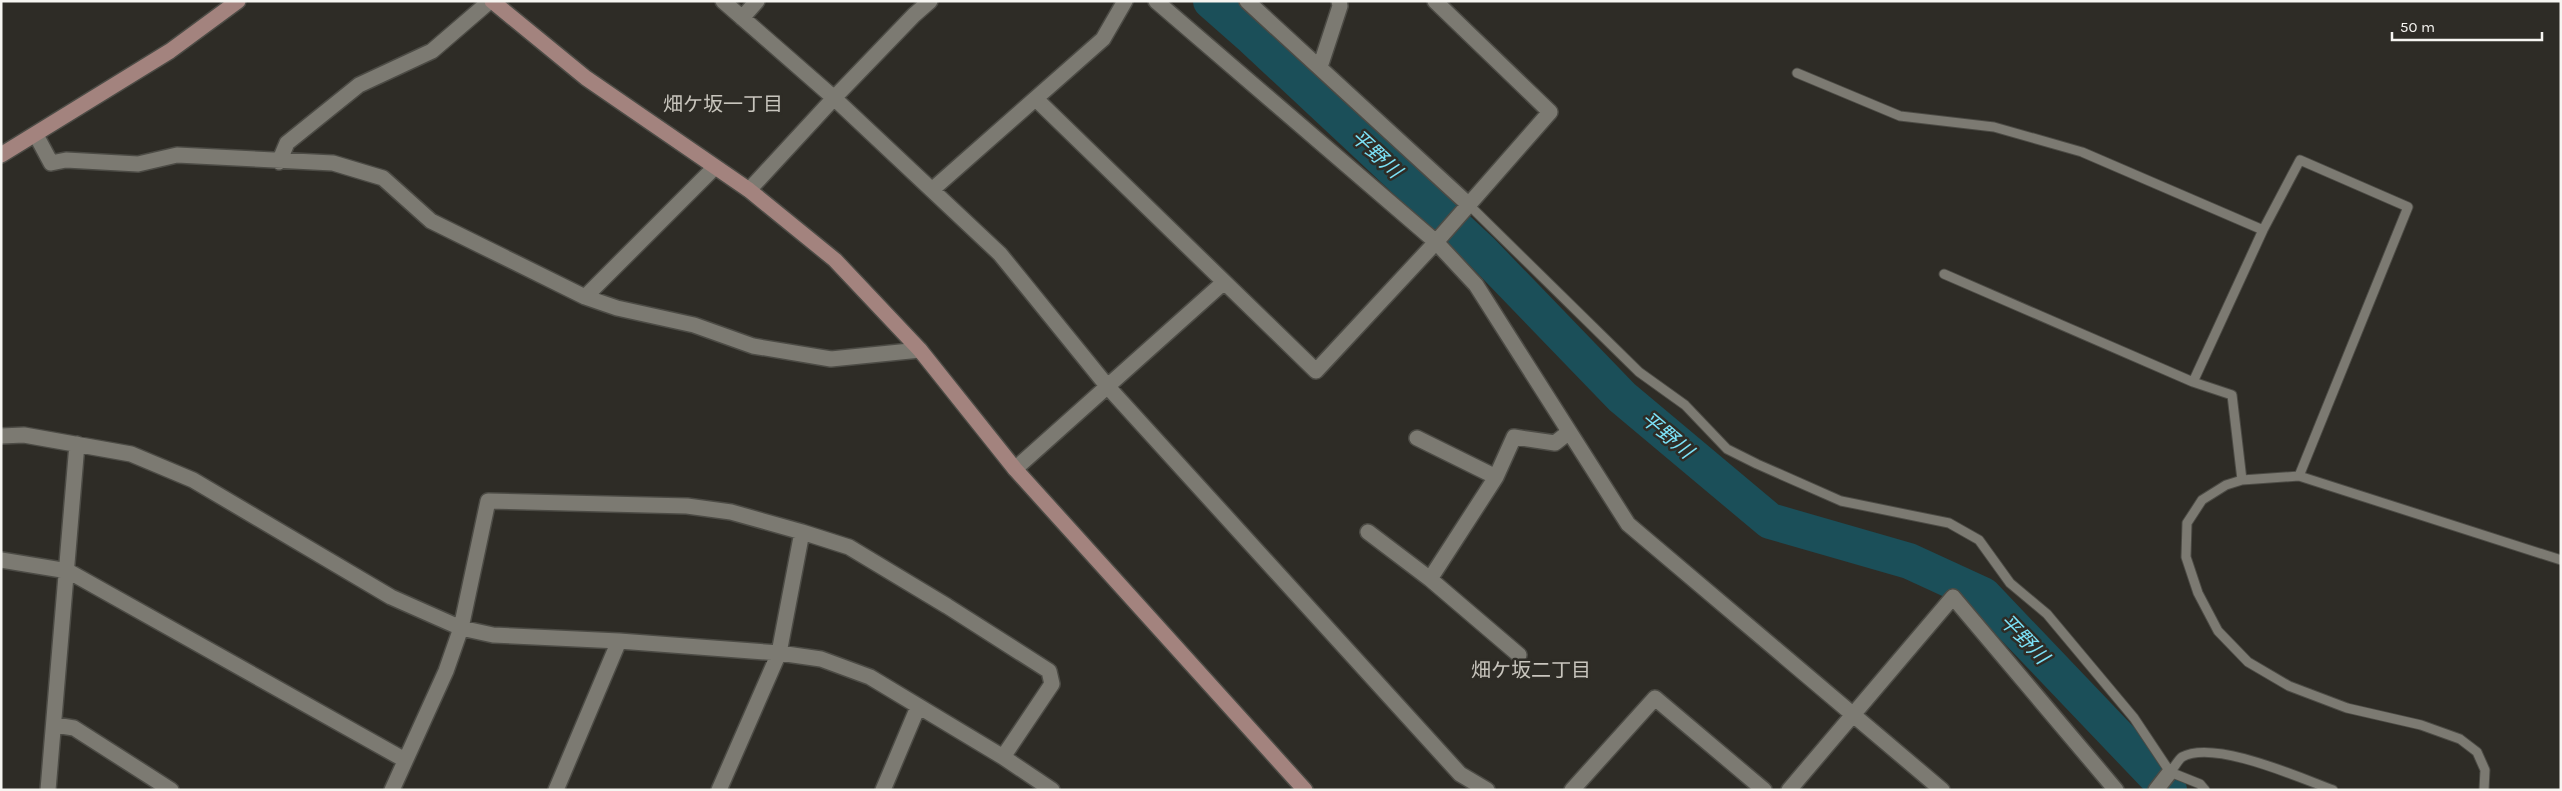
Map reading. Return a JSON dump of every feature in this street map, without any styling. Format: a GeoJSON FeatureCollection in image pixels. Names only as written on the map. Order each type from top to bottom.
{"type":"FeatureCollection","features":[{"type":"Feature","properties":{"kind":"street"},"geometry":{"type":"LineString","coordinates":[[1,156],[170,51],[238,1]]}},
{"type":"Feature","properties":{"kind":"street"},"geometry":{"type":"LineString","coordinates":[[279,162],[287,143],[359,85],[432,51],[491,1],[586,78],[714,168],[749,190],[835,260],[920,350],[1016,469],[1304,790]]}},
{"type":"Feature","properties":{"kind":"street"},"geometry":{"type":"LineString","coordinates":[[723,1],[834,98],[1000,254],[1108,387],[1460,774],[1487,790]]}},
{"type":"Feature","properties":{"kind":"street"},"geometry":{"type":"LineString","coordinates":[[742,18],[757,1]]}},
{"type":"Feature","properties":{"kind":"street"},"geometry":{"type":"LineString","coordinates":[[749,190],[834,98],[914,15],[930,1]]}},
{"type":"Feature","properties":{"kind":"street"},"geometry":{"type":"LineString","coordinates":[[933,189],[1103,40],[1126,1]]}},
{"type":"Feature","properties":{"kind":"street"},"geometry":{"type":"LineString","coordinates":[[1156,1],[1436,242],[1476,285],[1628,524],[1942,790]]}},
{"type":"Feature","properties":{"kind":"street"},"geometry":{"type":"LineString","coordinates":[[1247,1],[1469,205]]}},
{"type":"Feature","properties":{"kind":"street"},"geometry":{"type":"LineString","coordinates":[[1320,67],[1340,6],[1339,1]]}},
{"type":"Feature","properties":{"kind":"street"},"geometry":{"type":"LineString","coordinates":[[1036,99],[1316,372],[1436,242],[1550,112],[1435,1]]}},
{"type":"Feature","properties":{"kind":"street"},"geometry":{"type":"LineString","coordinates":[[36,135],[51,163],[66,160],[138,164],[177,155],[279,162],[333,163],[383,178],[431,221],[585,298],[617,308],[694,325],[754,346],[831,359],[920,350]]}},
{"type":"Feature","properties":{"kind":"street"},"geometry":{"type":"LineString","coordinates":[[585,298],[714,168]]}},
{"type":"Feature","properties":{"kind":"street"},"geometry":{"type":"LineString","coordinates":[[1016,469],[1223,283]]}},
{"type":"Feature","properties":{"kind":"street"},"geometry":{"type":"LineString","coordinates":[[1430,579],[1496,477],[1514,437],[1555,443],[1569,432]]}},
{"type":"Feature","properties":{"kind":"street"},"geometry":{"type":"LineString","coordinates":[[1,436],[24,435],[131,454],[193,480],[391,598],[461,628],[493,635],[779,653],[821,658],[870,676],[918,707],[1004,757],[1052,790]]}},
{"type":"Feature","properties":{"kind":"street"},"geometry":{"type":"LineString","coordinates":[[1417,438],[1496,477]]}},
{"type":"Feature","properties":{"kind":"street"},"geometry":{"type":"LineString","coordinates":[[48,790],[68,571],[77,444]]}},
{"type":"Feature","properties":{"kind":"street"},"geometry":{"type":"LineString","coordinates":[[392,790],[446,671],[461,628],[488,501],[687,506],[731,512],[849,547],[947,606],[1049,672],[1052,684],[1004,757]]}},
{"type":"Feature","properties":{"kind":"street"},"geometry":{"type":"LineString","coordinates":[[719,790],[779,653],[802,532]]}},
{"type":"Feature","properties":{"kind":"street"},"geometry":{"type":"LineString","coordinates":[[1368,532],[1430,579],[1519,654]]}},
{"type":"Feature","properties":{"kind":"street"},"geometry":{"type":"LineString","coordinates":[[1,560],[68,571],[405,760]]}},
{"type":"Feature","properties":{"kind":"street"},"geometry":{"type":"LineString","coordinates":[[1789,790],[1854,716],[1953,597],[2116,790]]}},
{"type":"Feature","properties":{"kind":"street"},"geometry":{"type":"LineString","coordinates":[[556,790],[619,642]]}},
{"type":"Feature","properties":{"kind":"street"},"geometry":{"type":"LineString","coordinates":[[1572,790],[1655,698],[1764,790]]}},
{"type":"Feature","properties":{"kind":"street"},"geometry":{"type":"LineString","coordinates":[[883,790],[918,707]]}},
{"type":"Feature","properties":{"kind":"street"},"geometry":{"type":"LineString","coordinates":[[55,725],[74,728],[171,790]]}},
{"type":"Feature","properties":{"kind":"street"},"geometry":{"type":"LineString","coordinates":[[2156,790],[2170,772]]}},
{"type":"Feature","properties":{"kind":"lane"},"geometry":{"type":"LineString","coordinates":[[1796,73],[1900,116],[1994,127],[2082,152],[2263,230]]}},
{"type":"Feature","properties":{"kind":"lane"},"geometry":{"type":"LineString","coordinates":[[2193,382],[2263,230],[2300,160],[2408,207],[2299,476]]}},
{"type":"Feature","properties":{"kind":"lane"},"geometry":{"type":"LineString","coordinates":[[1469,205],[1639,372],[1685,405],[1727,449],[1841,501],[1949,522],[1979,540],[2010,583],[2046,614],[2134,718],[2170,772],[2200,784],[2205,790]]}},
{"type":"Feature","properties":{"kind":"lane"},"geometry":{"type":"LineString","coordinates":[[1944,274],[2193,382],[2232,396],[2242,480]]}},
{"type":"Feature","properties":{"kind":"lane"},"geometry":{"type":"LineString","coordinates":[[2484,790],[2485,770],[2477,752],[2460,739],[2421,725],[2347,708],[2288,686],[2248,662],[2218,630],[2198,593],[2186,557],[2187,523],[2202,500],[2226,485],[2242,480],[2299,476],[2561,560]]}},
{"type":"Feature","properties":{"kind":"lane"},"geometry":{"type":"LineString","coordinates":[[2170,772],[2182,757],[2203,752],[2229,753],[2333,790]]}},
{"type":"Feature","properties":{"kind":"waterway","name":"平野川"},"geometry":{"type":"LineString","coordinates":[[1211,1],[1482,252],[1622,397],[1770,521],[1909,561],[1983,595],[2169,790]]}},
{"type":"Feature","properties":{"kind":"district","name":"畑ケ坂一丁目"},"geometry":{"type":"Point","coordinates":[723,104]}},
{"type":"Feature","properties":{"kind":"district","name":"畑ケ坂二丁目"},"geometry":{"type":"Point","coordinates":[1531,670]}}]}
